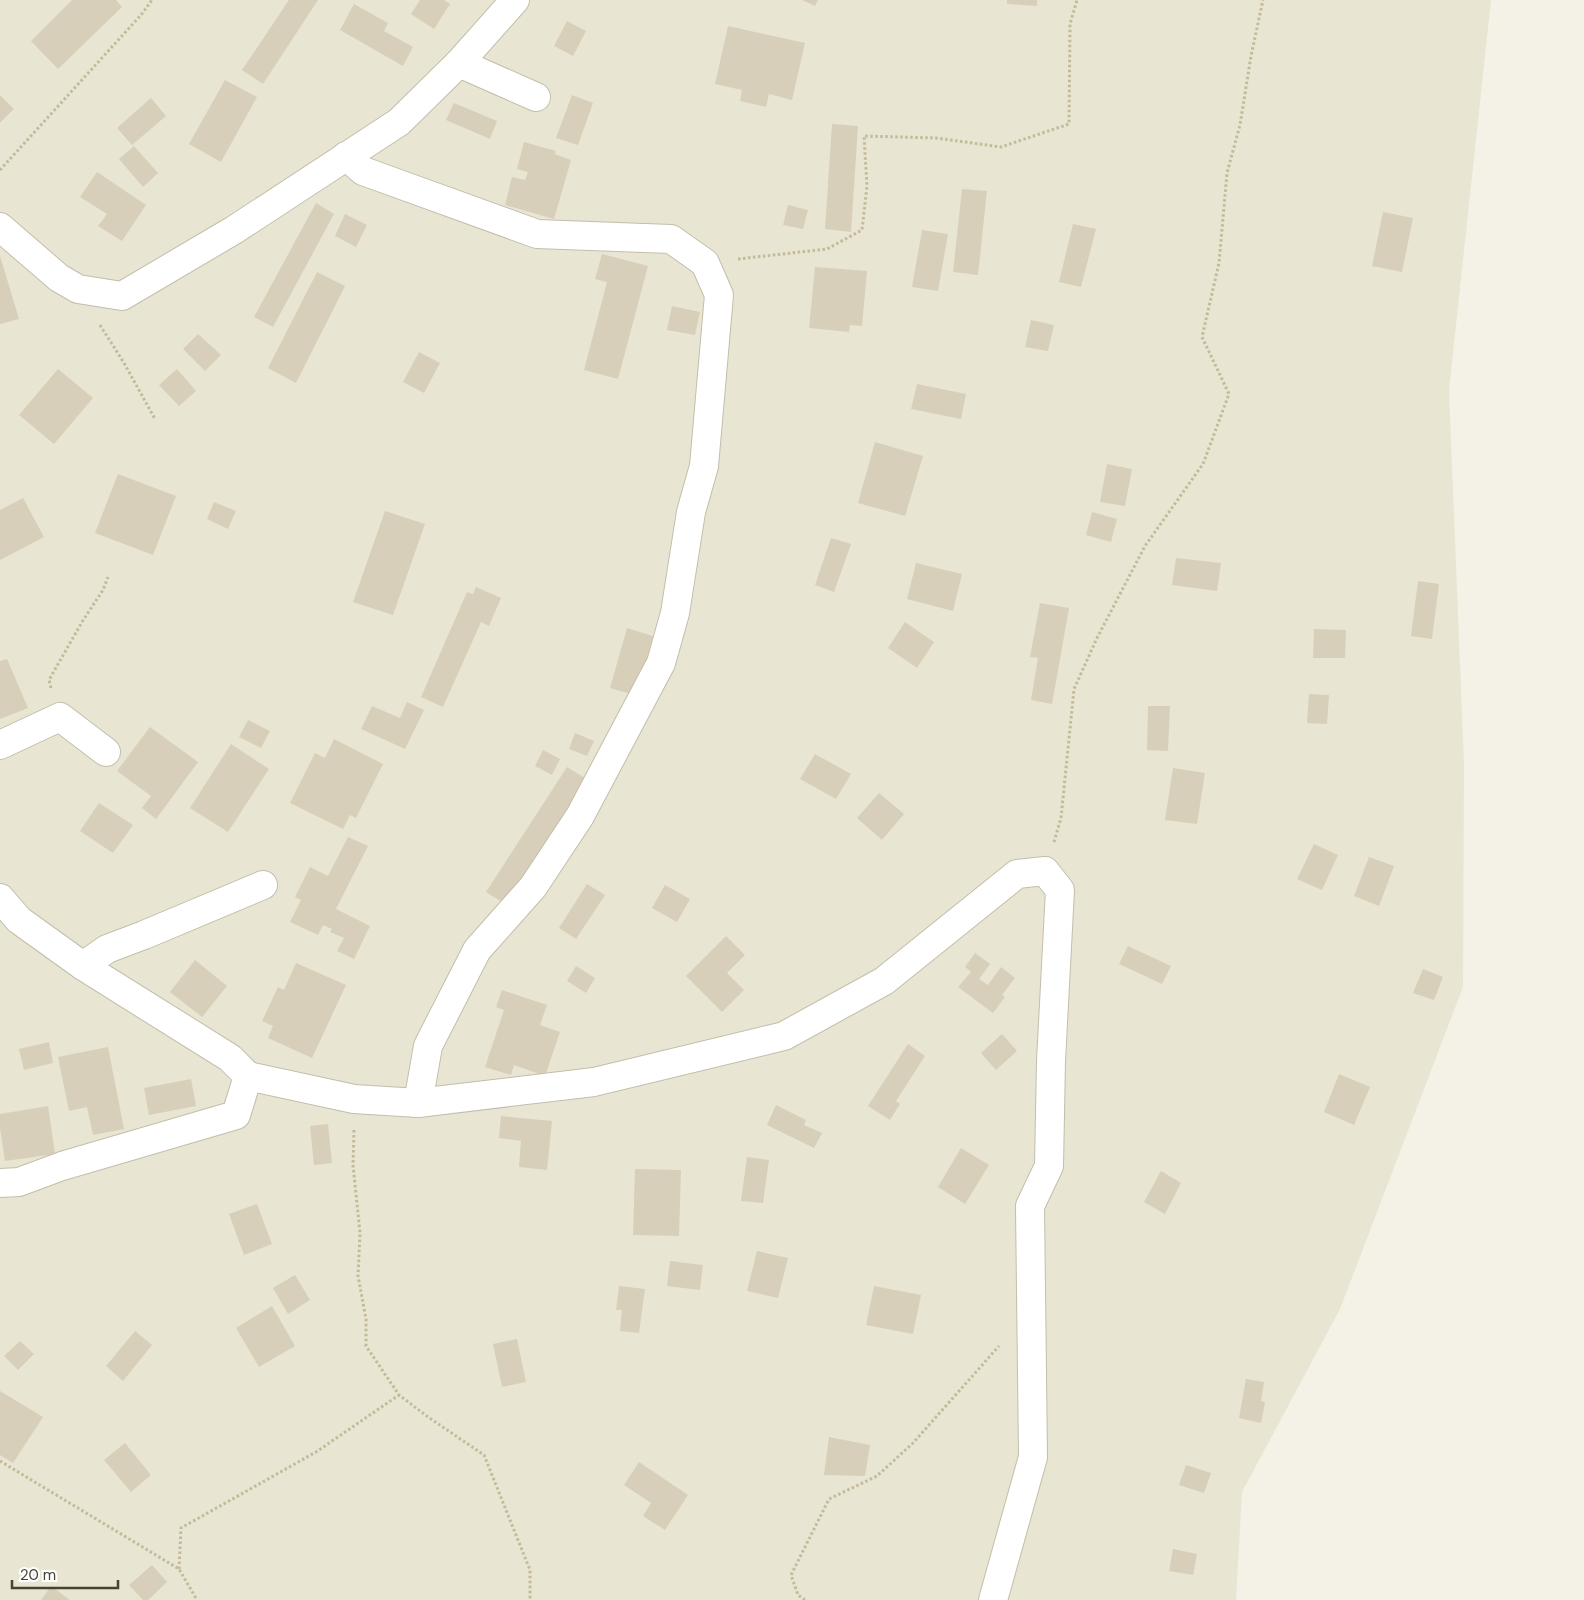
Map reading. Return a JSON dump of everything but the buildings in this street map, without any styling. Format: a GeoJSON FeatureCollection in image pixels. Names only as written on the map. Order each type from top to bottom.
{"type":"FeatureCollection","features":[{"type":"Feature","properties":{"kind":"street"},"geometry":{"type":"LineString","coordinates":[[0,227],[58,278],[78,290],[122,296],[234,230],[400,122],[459,63],[516,0]]}},
{"type":"Feature","properties":{"kind":"street"},"geometry":{"type":"LineString","coordinates":[[459,63],[536,97]]}},
{"type":"Feature","properties":{"kind":"street"},"geometry":{"type":"LineString","coordinates":[[346,156],[363,171],[537,234],[671,239],[705,263],[720,296],[704,466],[691,512],[675,613],[661,663],[580,816],[533,887],[477,950],[428,1046],[418,1103]]}},
{"type":"Feature","properties":{"kind":"street"},"geometry":{"type":"LineString","coordinates":[[0,745],[60,717],[106,752]]}},
{"type":"Feature","properties":{"kind":"street"},"geometry":{"type":"LineString","coordinates":[[0,898],[19,920],[83,966],[230,1058],[248,1076],[354,1099],[418,1103],[594,1082],[784,1036],[884,981],[1018,874],[1045,871],[1060,890],[1051,1061],[1049,1166],[1030,1206],[1033,1457],[993,1600]]}},
{"type":"Feature","properties":{"kind":"street"},"geometry":{"type":"LineString","coordinates":[[83,966],[107,949],[263,885]]}},
{"type":"Feature","properties":{"kind":"street"},"geometry":{"type":"LineString","coordinates":[[0,1183],[19,1182],[62,1166],[236,1115],[248,1076]]}},
{"type":"Feature","properties":{"kind":"path"},"geometry":{"type":"LineString","coordinates":[[0,170],[142,15],[152,0]]}},
{"type":"Feature","properties":{"kind":"path"},"geometry":{"type":"LineString","coordinates":[[705,263],[827,249],[862,230],[867,186],[864,136],[936,138],[1001,147],[1069,124],[1070,24],[1077,0]]}},
{"type":"Feature","properties":{"kind":"path"},"geometry":{"type":"LineString","coordinates":[[1045,871],[1061,818],[1074,689],[1097,638],[1145,546],[1202,464],[1229,394],[1202,338],[1219,263],[1227,173],[1240,125],[1251,56],[1263,0]]}},
{"type":"Feature","properties":{"kind":"path"},"geometry":{"type":"LineString","coordinates":[[106,294],[98,324],[124,364],[155,419]]}},
{"type":"Feature","properties":{"kind":"path"},"geometry":{"type":"LineString","coordinates":[[60,717],[49,680],[103,590],[108,577]]}},
{"type":"Feature","properties":{"kind":"path"},"geometry":{"type":"LineString","coordinates":[[354,1099],[353,1165],[360,1234],[358,1276],[366,1319],[366,1346],[399,1395],[484,1455],[530,1570],[530,1600]]}},
{"type":"Feature","properties":{"kind":"path"},"geometry":{"type":"LineString","coordinates":[[805,1600],[798,1595],[791,1575],[830,1499],[877,1476],[913,1443],[1030,1310]]}},
{"type":"Feature","properties":{"kind":"path"},"geometry":{"type":"LineString","coordinates":[[179,1569],[181,1528],[316,1452],[399,1395]]}},
{"type":"Feature","properties":{"kind":"path"},"geometry":{"type":"LineString","coordinates":[[0,1461],[179,1569],[197,1600]]}},
{"type":"Feature","properties":{"kind":"path"},"geometry":{"type":"LineString","coordinates":[[191,1600],[195,1594]]}},
{"type":"Feature","properties":{"kind":"shaded area"},"geometry":{"type":"Polygon","coordinates":[[[0,0],[1491,0],[1449,390],[1464,764],[1463,987],[1340,1309],[1242,1492],[1236,1600],[0,1600],[0,0]]]}}]}
